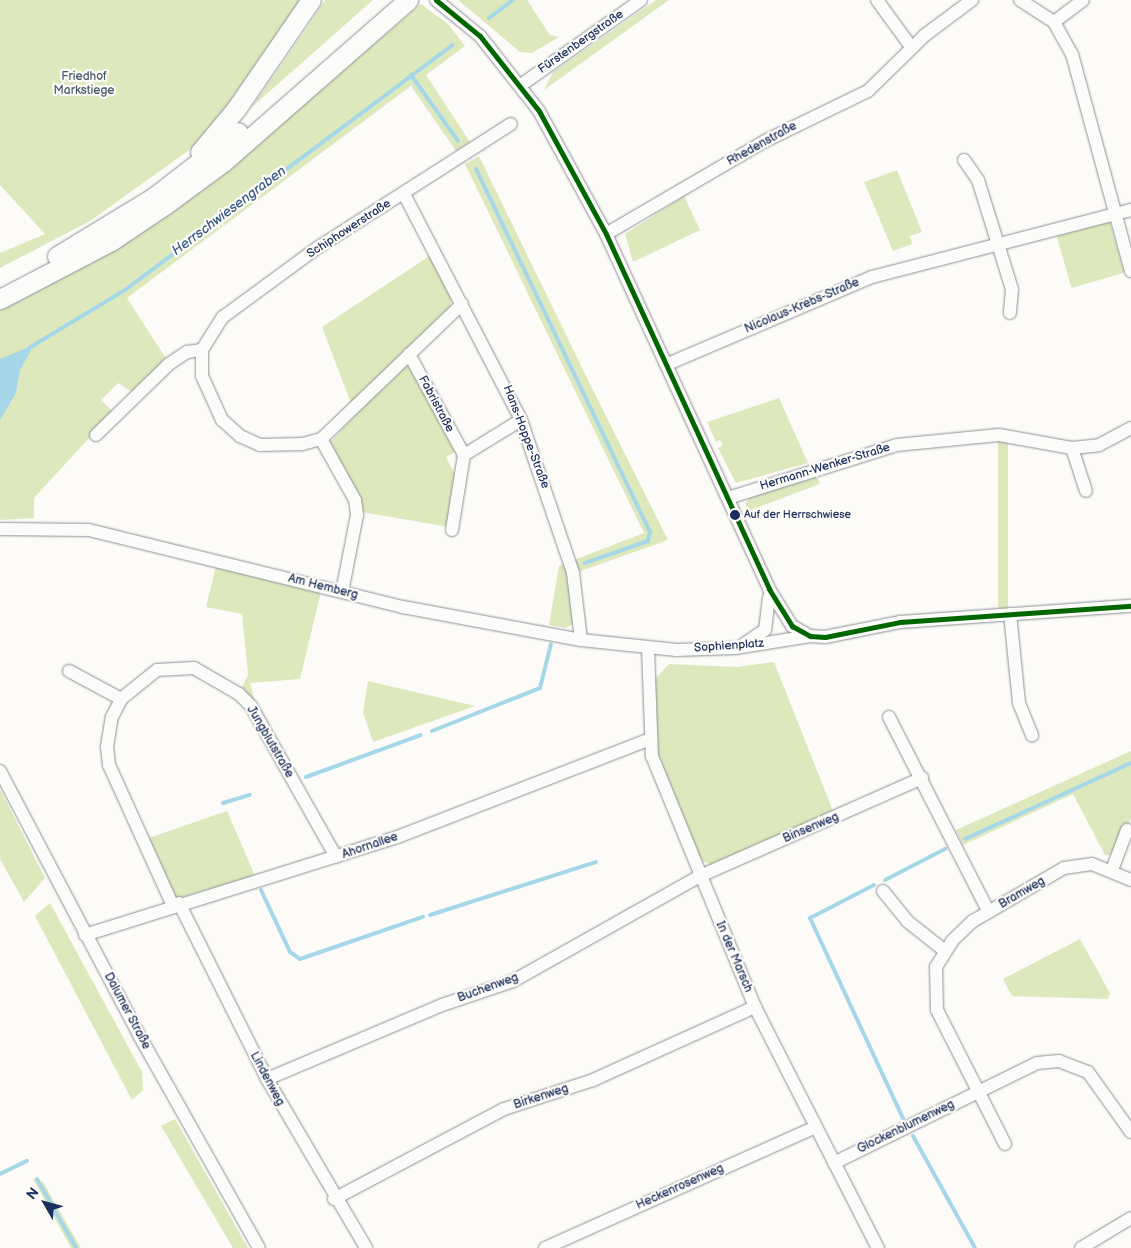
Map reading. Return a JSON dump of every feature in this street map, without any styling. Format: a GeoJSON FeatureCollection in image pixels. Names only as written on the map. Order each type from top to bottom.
{"type":"FeatureCollection","features":[{"type":"Feature","properties":{"kind":"highway"},"geometry":{"type":"LineString","coordinates":[[154,197],[225,123],[311,0]]}},
{"type":"Feature","properties":{"kind":"highway"},"geometry":{"type":"LineString","coordinates":[[0,284],[41,265],[154,197],[232,137],[386,8],[408,0]]}},
{"type":"Feature","properties":{"kind":"highway"},"geometry":{"type":"LineString","coordinates":[[0,299],[111,240],[166,204],[230,156],[386,8]]}},
{"type":"Feature","properties":{"kind":"street"},"geometry":{"type":"LineString","coordinates":[[436,0],[473,29],[521,85],[606,234],[668,364],[768,590],[792,626],[810,636]]}},
{"type":"Feature","properties":{"kind":"street","name":"Fürstenbergstraße"},"geometry":{"type":"LineString","coordinates":[[521,85],[642,0]]}},
{"type":"Feature","properties":{"kind":"street"},"geometry":{"type":"LineString","coordinates":[[878,0],[912,48]]}},
{"type":"Feature","properties":{"kind":"street","name":"Rhedenstraße"},"geometry":{"type":"LineString","coordinates":[[606,234],[765,141],[868,91],[912,48],[972,0]]}},
{"type":"Feature","properties":{"kind":"street"},"geometry":{"type":"LineString","coordinates":[[1020,0],[1054,22],[1072,54],[1125,211],[1131,271]]}},
{"type":"Feature","properties":{"kind":"street"},"geometry":{"type":"LineString","coordinates":[[1054,22],[1083,0]]}},
{"type":"Feature","properties":{"kind":"street","name":"Schiphowerstraße"},"geometry":{"type":"LineString","coordinates":[[202,350],[223,317],[317,248],[511,124]]}},
{"type":"Feature","properties":{"kind":"street"},"geometry":{"type":"LineString","coordinates":[[964,160],[978,180],[1012,289],[1010,313]]}},
{"type":"Feature","properties":{"kind":"street","name":"Hans-Hoppe-Straße"},"geometry":{"type":"LineString","coordinates":[[404,194],[521,420],[574,573],[581,640]]}},
{"type":"Feature","properties":{"kind":"street","name":"Nicolaus-Krebs-Straße"},"geometry":{"type":"LineString","coordinates":[[668,364],[846,286],[998,243],[1125,211]]}},
{"type":"Feature","properties":{"kind":"street"},"geometry":{"type":"LineString","coordinates":[[96,435],[170,364],[187,352],[202,350],[202,376],[209,398],[222,420],[240,436],[260,445],[282,447],[321,439],[462,304]]}},
{"type":"Feature","properties":{"kind":"street","name":"Fabristraße"},"geometry":{"type":"LineString","coordinates":[[409,354],[464,455]]}},
{"type":"Feature","properties":{"kind":"street"},"geometry":{"type":"LineString","coordinates":[[452,530],[464,455],[521,420]]}},
{"type":"Feature","properties":{"kind":"street","name":"Hermann-Wenker-Straße"},"geometry":{"type":"LineString","coordinates":[[728,498],[856,455],[921,441],[999,435],[1072,448],[1099,445],[1131,428]]}},
{"type":"Feature","properties":{"kind":"street"},"geometry":{"type":"LineString","coordinates":[[321,439],[355,500],[357,515],[342,592]]}},
{"type":"Feature","properties":{"kind":"street"},"geometry":{"type":"LineString","coordinates":[[1072,448],[1086,491]]}},
{"type":"Feature","properties":{"kind":"street","name":"Am Hemberg"},"geometry":{"type":"LineString","coordinates":[[0,529],[89,530],[342,592],[581,640],[648,648]]}},
{"type":"Feature","properties":{"kind":"street"},"geometry":{"type":"LineString","coordinates":[[735,648],[765,630],[770,620],[768,590]]}},
{"type":"Feature","properties":{"kind":"street","name":"Sophienplatz"},"geometry":{"type":"LineString","coordinates":[[648,648],[735,648],[810,636],[1010,614],[1131,606]]}},
{"type":"Feature","properties":{"kind":"street"},"geometry":{"type":"LineString","coordinates":[[1010,614],[1019,703],[1032,735]]}},
{"type":"Feature","properties":{"kind":"street","name":"In der Marsch"},"geometry":{"type":"LineString","coordinates":[[648,648],[648,740],[700,876],[755,1008],[878,1248]]}},
{"type":"Feature","properties":{"kind":"street","name":"Jungblutstraße"},"geometry":{"type":"LineString","coordinates":[[176,904],[109,765],[107,733],[121,699],[141,680],[173,667],[194,668],[228,684],[251,706],[336,858]]}},
{"type":"Feature","properties":{"kind":"street"},"geometry":{"type":"LineString","coordinates":[[69,670],[121,699]]}},
{"type":"Feature","properties":{"kind":"street"},"geometry":{"type":"LineString","coordinates":[[889,717],[922,778],[989,912]]}},
{"type":"Feature","properties":{"kind":"street","name":"Ahornallee"},"geometry":{"type":"LineString","coordinates":[[85,935],[176,904],[336,858],[648,740]]}},
{"type":"Feature","properties":{"kind":"street","name":"Dalumer Straße"},"geometry":{"type":"LineString","coordinates":[[0,772],[85,935],[259,1248]]}},
{"type":"Feature","properties":{"kind":"street","name":"Binsenweg"},"geometry":{"type":"LineString","coordinates":[[700,876],[922,778]]}},
{"type":"Feature","properties":{"kind":"street"},"geometry":{"type":"LineString","coordinates":[[1112,870],[1127,830]]}},
{"type":"Feature","properties":{"kind":"street","name":"Bramweg"},"geometry":{"type":"LineString","coordinates":[[979,1092],[933,996],[936,967],[945,951],[961,930],[1064,868],[1092,864],[1112,870],[1131,880]]}},
{"type":"Feature","properties":{"kind":"street","name":"Buchenweg"},"geometry":{"type":"LineString","coordinates":[[266,1079],[442,1005],[513,981],[700,876]]}},
{"type":"Feature","properties":{"kind":"street"},"geometry":{"type":"LineString","coordinates":[[883,891],[907,921],[945,951]]}},
{"type":"Feature","properties":{"kind":"street","name":"Lindenweg"},"geometry":{"type":"LineString","coordinates":[[176,904],[266,1079],[334,1199],[366,1248]]}},
{"type":"Feature","properties":{"kind":"street","name":"Birkenweg"},"geometry":{"type":"LineString","coordinates":[[334,1199],[504,1109],[594,1080],[755,1008]]}},
{"type":"Feature","properties":{"kind":"street","name":"Glockenblumenweg"},"geometry":{"type":"LineString","coordinates":[[834,1163],[1037,1062],[1059,1061],[1095,1079],[1131,1132]]}},
{"type":"Feature","properties":{"kind":"street"},"geometry":{"type":"LineString","coordinates":[[979,1092],[1005,1144]]}},
{"type":"Feature","properties":{"kind":"street","name":"Heckenrosenweg"},"geometry":{"type":"LineString","coordinates":[[545,1248],[815,1127]]}},
{"type":"Feature","properties":{"kind":"street"},"geometry":{"type":"LineString","coordinates":[[1081,1248],[1131,1218]]}},
{"type":"Feature","properties":{"kind":"green space","name":"Friedhof Markstiege"},"geometry":{"type":"Polygon","coordinates":[[[0,0],[303,0],[199,143],[90,221],[0,268],[0,253],[45,234],[0,185],[0,0]]]}},
{"type":"Feature","properties":{"kind":"green space"},"geometry":{"type":"Polygon","coordinates":[[[325,0],[373,0],[252,107],[308,26],[325,0]]]}},
{"type":"Feature","properties":{"kind":"green space"},"geometry":{"type":"Polygon","coordinates":[[[458,0],[527,0],[550,35],[559,37],[532,53],[520,52],[458,0]]]}},
{"type":"Feature","properties":{"kind":"green space"},"geometry":{"type":"Polygon","coordinates":[[[656,0],[669,0],[544,90],[553,72],[656,0]]]}},
{"type":"Feature","properties":{"kind":"green space"},"geometry":{"type":"Polygon","coordinates":[[[421,4],[448,24],[465,46],[426,75],[470,142],[456,151],[411,86],[127,298],[167,360],[132,392],[118,383],[101,400],[113,412],[34,498],[34,518],[0,520],[0,307],[170,209],[269,134],[421,4]]]}},
{"type":"Feature","properties":{"kind":"green space"},"geometry":{"type":"Polygon","coordinates":[[[479,156],[668,540],[578,572],[574,560],[644,533],[465,164],[479,156]]]}},
{"type":"Feature","properties":{"kind":"green space"},"geometry":{"type":"Polygon","coordinates":[[[897,170],[922,232],[910,236],[912,244],[893,251],[864,182],[897,170]]]}},
{"type":"Feature","properties":{"kind":"green space"},"geometry":{"type":"Polygon","coordinates":[[[684,196],[700,230],[633,262],[625,234],[684,196]]]}},
{"type":"Feature","properties":{"kind":"green space"},"geometry":{"type":"Polygon","coordinates":[[[1109,219],[1124,273],[1072,288],[1056,234],[1109,219]]]}},
{"type":"Feature","properties":{"kind":"green space"},"geometry":{"type":"Polygon","coordinates":[[[431,255],[452,296],[450,308],[351,403],[322,327],[431,255]]]}},
{"type":"Feature","properties":{"kind":"green space"},"geometry":{"type":"Polygon","coordinates":[[[403,365],[413,369],[457,451],[446,457],[457,478],[449,527],[362,512],[330,442],[403,365]]]}},
{"type":"Feature","properties":{"kind":"green space"},"geometry":{"type":"Polygon","coordinates":[[[779,398],[808,463],[736,483],[718,448],[723,445],[720,440],[716,442],[707,422],[779,398]]]}},
{"type":"Feature","properties":{"kind":"green space"},"geometry":{"type":"Polygon","coordinates":[[[998,441],[1008,441],[1008,612],[998,612],[998,441]]]}},
{"type":"Feature","properties":{"kind":"green space"},"geometry":{"type":"Polygon","coordinates":[[[816,475],[820,484],[748,511],[745,503],[751,497],[816,475]]]}},
{"type":"Feature","properties":{"kind":"green space"},"geometry":{"type":"Polygon","coordinates":[[[566,563],[573,624],[566,628],[549,625],[559,566],[566,563]]]}},
{"type":"Feature","properties":{"kind":"green space"},"geometry":{"type":"Polygon","coordinates":[[[216,566],[321,592],[300,679],[250,683],[260,721],[239,694],[248,675],[242,614],[206,607],[216,566]]]}},
{"type":"Feature","properties":{"kind":"green space"},"geometry":{"type":"Polygon","coordinates":[[[774,662],[833,811],[710,865],[699,858],[658,753],[654,680],[669,664],[737,667],[774,662]]]}},
{"type":"Feature","properties":{"kind":"green space"},"geometry":{"type":"Polygon","coordinates":[[[368,681],[475,706],[373,742],[363,712],[368,681]]]}},
{"type":"Feature","properties":{"kind":"green space"},"geometry":{"type":"Polygon","coordinates":[[[1131,751],[1131,819],[1110,855],[1105,855],[1073,794],[963,845],[956,830],[1131,751]]]}},
{"type":"Feature","properties":{"kind":"green space"},"geometry":{"type":"Polygon","coordinates":[[[0,789],[45,878],[24,902],[0,859],[0,789]]]}},
{"type":"Feature","properties":{"kind":"green space"},"geometry":{"type":"Polygon","coordinates":[[[227,811],[255,876],[171,900],[143,840],[227,811]]]}},
{"type":"Feature","properties":{"kind":"green space"},"geometry":{"type":"Polygon","coordinates":[[[50,903],[142,1072],[143,1090],[132,1100],[35,916],[50,903]]]}},
{"type":"Feature","properties":{"kind":"green space"},"geometry":{"type":"Polygon","coordinates":[[[1080,939],[1110,993],[1108,999],[1012,996],[1003,979],[1080,939]]]}},
{"type":"Feature","properties":{"kind":"green space"},"geometry":{"type":"Polygon","coordinates":[[[175,1119],[248,1248],[233,1248],[161,1126],[175,1119]]]}},
{"type":"Feature","properties":{"kind":"green space"},"geometry":{"type":"Polygon","coordinates":[[[33,1179],[43,1182],[81,1248],[71,1248],[33,1179]]]}},
{"type":"Feature","properties":{"kind":"water"},"geometry":{"type":"Polygon","coordinates":[[[34,345],[20,370],[16,393],[0,420],[0,359],[34,345]]]}},
{"type":"Feature","properties":{"kind":"waterway"},"geometry":{"type":"LineString","coordinates":[[489,18],[513,0]]}},
{"type":"Feature","properties":{"kind":"waterway","name":"Herrschwiesengraben"},"geometry":{"type":"LineString","coordinates":[[29,348],[125,290],[452,45]]}},
{"type":"Feature","properties":{"kind":"waterway"},"geometry":{"type":"LineString","coordinates":[[411,75],[458,141]]}},
{"type":"Feature","properties":{"kind":"waterway"},"geometry":{"type":"LineString","coordinates":[[476,169],[650,532],[648,541],[585,563]]}},
{"type":"Feature","properties":{"kind":"waterway"},"geometry":{"type":"LineString","coordinates":[[432,731],[540,688],[551,644]]}},
{"type":"Feature","properties":{"kind":"waterway"},"geometry":{"type":"LineString","coordinates":[[306,777],[421,735]]}},
{"type":"Feature","properties":{"kind":"waterway"},"geometry":{"type":"LineString","coordinates":[[965,839],[1131,763]]}},
{"type":"Feature","properties":{"kind":"waterway"},"geometry":{"type":"LineString","coordinates":[[223,803],[250,795]]}},
{"type":"Feature","properties":{"kind":"waterway"},"geometry":{"type":"LineString","coordinates":[[885,880],[945,849]]}},
{"type":"Feature","properties":{"kind":"waterway"},"geometry":{"type":"LineString","coordinates":[[430,915],[596,862]]}},
{"type":"Feature","properties":{"kind":"waterway"},"geometry":{"type":"LineString","coordinates":[[874,885],[810,918],[903,1118]]}},
{"type":"Feature","properties":{"kind":"waterway"},"geometry":{"type":"LineString","coordinates":[[261,890],[290,952],[300,959],[423,917]]}},
{"type":"Feature","properties":{"kind":"waterway"},"geometry":{"type":"LineString","coordinates":[[913,1136],[975,1248]]}},
{"type":"Feature","properties":{"kind":"waterway"},"geometry":{"type":"LineString","coordinates":[[0,1174],[27,1161]]}},
{"type":"Feature","properties":{"kind":"waterway"},"geometry":{"type":"LineString","coordinates":[[37,1179],[76,1248]]}},
{"type":"Feature","properties":{"kind":"transit line"},"geometry":{"type":"LineString","coordinates":[[436,0],[480,36],[539,111],[606,234],[769,589],[792,626],[810,636],[825,637],[900,622],[1131,606]]}},
{"type":"Feature","properties":{"kind":"place","name":"Auf der Herrschwiese"},"geometry":{"type":"Point","coordinates":[735,515]}}]}
